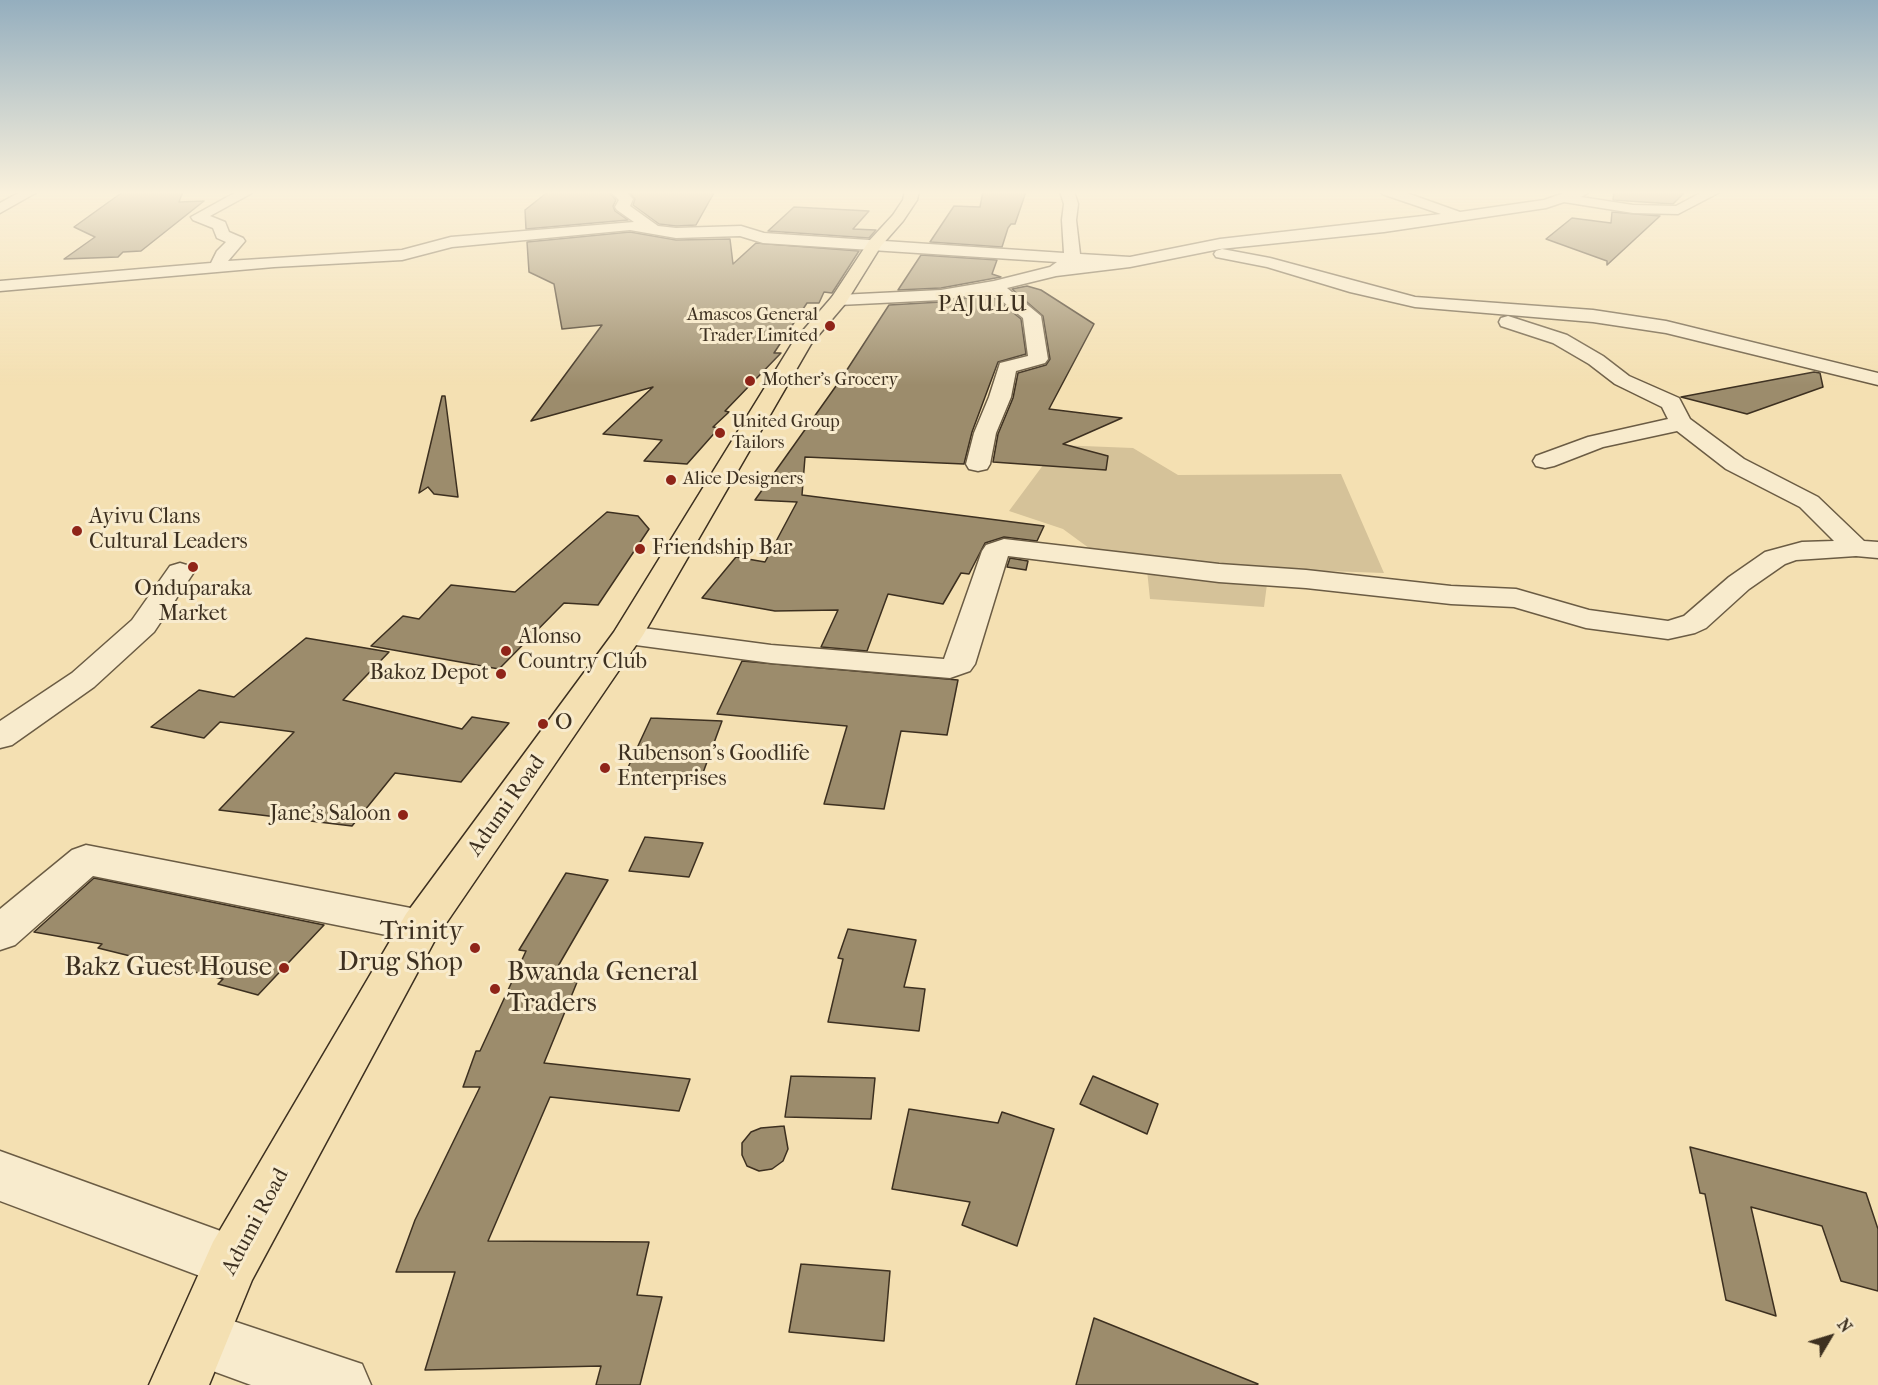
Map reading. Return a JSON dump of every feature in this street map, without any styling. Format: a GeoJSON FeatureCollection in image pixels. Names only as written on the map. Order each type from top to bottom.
{"type":"FeatureCollection","features":[{"type":"Feature","properties":{"kind":"main road","name":"Adumi Road"},"geometry":{"type":"LineString","coordinates":[[190,1362],[232,1261],[421,926],[628,636],[803,342],[839,300],[867,256]]}},
{"type":"Feature","properties":{"kind":"street"},"geometry":{"type":"LineString","coordinates":[[218,266],[222,256]]}},
{"type":"Feature","properties":{"kind":"street"},"geometry":{"type":"LineString","coordinates":[[0,286],[218,266],[391,256]]}},
{"type":"Feature","properties":{"kind":"street"},"geometry":{"type":"LineString","coordinates":[[1032,256],[1071,260],[1130,262]]}},
{"type":"Feature","properties":{"kind":"street"},"geometry":{"type":"LineString","coordinates":[[1071,256],[1071,260]]}},
{"type":"Feature","properties":{"kind":"street"},"geometry":{"type":"LineString","coordinates":[[839,300],[941,295],[994,286],[1056,271],[1166,256]]}},
{"type":"Feature","properties":{"kind":"street"},"geometry":{"type":"LineString","coordinates":[[1229,256],[1270,263],[1392,297],[1439,305],[1593,316],[1666,327],[1878,379]]}},
{"type":"Feature","properties":{"kind":"street"},"geometry":{"type":"LineString","coordinates":[[1056,271],[1071,260]]}},
{"type":"Feature","properties":{"kind":"street"},"geometry":{"type":"LineString","coordinates":[[978,464],[985,433],[1000,397],[1007,367],[1038,359],[1032,316],[994,286]]}},
{"type":"Feature","properties":{"kind":"street"},"geometry":{"type":"LineString","coordinates":[[1467,307],[1560,339],[1596,360],[1622,380],[1671,403],[1681,423],[1736,464],[1809,502],[1867,549]]}},
{"type":"Feature","properties":{"kind":"street"},"geometry":{"type":"LineString","coordinates":[[1545,461],[1596,442],[1681,423]]}},
{"type":"Feature","properties":{"kind":"street"},"geometry":{"type":"LineString","coordinates":[[628,636],[771,654],[950,668],[959,664],[996,551],[1004,547],[1219,573],[1306,579],[1451,595],[1516,598],[1586,619],[1668,630],[1695,622],[1738,583],[1775,558],[1802,550],[1867,549]]}},
{"type":"Feature","properties":{"kind":"street"},"geometry":{"type":"LineString","coordinates":[[0,737],[83,680],[143,626],[180,572]]}},
{"type":"Feature","properties":{"kind":"street"},"geometry":{"type":"LineString","coordinates":[[0,933],[86,860],[421,926]]}},
{"type":"Feature","properties":{"kind":"street"},"geometry":{"type":"LineString","coordinates":[[0,1176],[232,1261]]}},
{"type":"Feature","properties":{"kind":"street"},"geometry":{"type":"LineString","coordinates":[[190,1362],[341,1385]]}},
{"type":"Feature","properties":{"kind":"shaded area"},"geometry":{"type":"Polygon","coordinates":[[[1058,445],[1133,448],[1178,475],[1341,474],[1384,573],[1269,569],[1264,607],[1150,599],[1147,570],[1093,551],[1063,529],[1009,511],[1058,445]]]}},
{"type":"Feature","properties":{"kind":"building"},"geometry":{"type":"Polygon","coordinates":[[[69,256],[119,256],[118,257],[64,259],[69,256]]]}},
{"type":"Feature","properties":{"kind":"building"},"geometry":{"type":"Polygon","coordinates":[[[528,256],[732,256],[733,264],[742,256],[856,256],[832,293],[824,292],[819,303],[807,303],[774,353],[781,353],[725,411],[729,412],[713,427],[719,428],[687,464],[644,461],[662,440],[603,434],[653,387],[531,421],[602,325],[562,329],[554,284],[529,272],[528,256]]]}},
{"type":"Feature","properties":{"kind":"building"},"geometry":{"type":"Polygon","coordinates":[[[921,256],[997,260],[992,274],[1001,277],[941,288],[898,290],[921,256]]]}},
{"type":"Feature","properties":{"kind":"building"},"geometry":{"type":"Polygon","coordinates":[[[1592,256],[1617,256],[1607,265],[1607,261],[1592,256]]]}},
{"type":"Feature","properties":{"kind":"building"},"geometry":{"type":"Polygon","coordinates":[[[1027,286],[1041,290],[1094,324],[1049,409],[1122,418],[1063,444],[1108,456],[1106,470],[993,462],[998,434],[1013,398],[1018,373],[1046,365],[1050,359],[1043,316],[1012,289],[1027,286]]]}},
{"type":"Feature","properties":{"kind":"building"},"geometry":{"type":"Polygon","coordinates":[[[990,294],[1021,319],[1026,354],[998,362],[972,432],[964,464],[805,457],[802,495],[1044,526],[1037,541],[1004,537],[985,543],[969,574],[961,573],[943,604],[888,594],[867,651],[821,647],[838,610],[775,611],[702,598],[736,557],[765,562],[797,502],[755,500],[841,379],[889,305],[941,302],[990,294]]]}},
{"type":"Feature","properties":{"kind":"building"},"geometry":{"type":"Polygon","coordinates":[[[1814,372],[1820,373],[1823,387],[1747,414],[1681,397],[1814,372]]]}},
{"type":"Feature","properties":{"kind":"building"},"geometry":{"type":"Polygon","coordinates":[[[442,396],[445,396],[458,497],[434,494],[428,487],[419,493],[442,396]]]}},
{"type":"Feature","properties":{"kind":"building"},"geometry":{"type":"Polygon","coordinates":[[[607,512],[638,516],[649,529],[598,605],[564,603],[499,669],[371,646],[403,616],[419,619],[451,585],[515,592],[607,512]]]}},
{"type":"Feature","properties":{"kind":"building"},"geometry":{"type":"Polygon","coordinates":[[[1010,558],[1028,561],[1026,570],[1007,567],[1010,558]]]}},
{"type":"Feature","properties":{"kind":"building"},"geometry":{"type":"Polygon","coordinates":[[[306,638],[389,652],[343,700],[462,729],[472,717],[509,723],[461,782],[395,773],[352,826],[219,810],[294,732],[220,722],[204,738],[151,727],[199,690],[234,697],[306,638]]]}},
{"type":"Feature","properties":{"kind":"building"},"geometry":{"type":"Polygon","coordinates":[[[742,661],[958,680],[947,735],[901,731],[884,809],[824,804],[847,726],[717,714],[742,661]]]}},
{"type":"Feature","properties":{"kind":"building"},"geometry":{"type":"Polygon","coordinates":[[[651,718],[722,721],[700,781],[624,776],[651,718]]]}},
{"type":"Feature","properties":{"kind":"building"},"geometry":{"type":"Polygon","coordinates":[[[645,837],[703,843],[689,877],[629,871],[645,837]]]}},
{"type":"Feature","properties":{"kind":"building"},"geometry":{"type":"Polygon","coordinates":[[[566,873],[608,880],[557,968],[582,970],[544,1063],[690,1079],[679,1111],[550,1097],[488,1241],[649,1242],[637,1295],[662,1297],[640,1385],[596,1385],[601,1366],[425,1370],[455,1272],[396,1272],[415,1220],[480,1087],[463,1087],[476,1051],[480,1051],[526,951],[519,950],[566,873]]]}},
{"type":"Feature","properties":{"kind":"building"},"geometry":{"type":"Polygon","coordinates":[[[94,878],[324,925],[258,995],[218,984],[223,979],[98,948],[102,944],[34,932],[94,878]]]}},
{"type":"Feature","properties":{"kind":"building"},"geometry":{"type":"Polygon","coordinates":[[[848,929],[916,940],[904,987],[925,989],[919,1031],[828,1022],[843,959],[838,958],[848,929]]]}},
{"type":"Feature","properties":{"kind":"building"},"geometry":{"type":"Polygon","coordinates":[[[791,1076],[875,1078],[871,1119],[785,1117],[791,1076]]]}},
{"type":"Feature","properties":{"kind":"building"},"geometry":{"type":"Polygon","coordinates":[[[1093,1076],[1158,1104],[1147,1134],[1080,1104],[1093,1076]]]}},
{"type":"Feature","properties":{"kind":"building"},"geometry":{"type":"Polygon","coordinates":[[[909,1109],[998,1123],[1002,1112],[1054,1129],[1017,1246],[962,1225],[970,1202],[892,1189],[909,1109]]]}},
{"type":"Feature","properties":{"kind":"building"},"geometry":{"type":"Polygon","coordinates":[[[784,1126],[788,1149],[783,1161],[772,1169],[759,1171],[747,1166],[742,1155],[742,1143],[751,1132],[761,1128],[784,1126]]]}},
{"type":"Feature","properties":{"kind":"building"},"geometry":{"type":"Polygon","coordinates":[[[1690,1147],[1866,1193],[1878,1229],[1878,1291],[1841,1281],[1822,1226],[1751,1207],[1776,1316],[1726,1300],[1705,1194],[1700,1193],[1690,1147]]]}},
{"type":"Feature","properties":{"kind":"building"},"geometry":{"type":"Polygon","coordinates":[[[801,1264],[890,1271],[884,1341],[789,1332],[801,1264]]]}},
{"type":"Feature","properties":{"kind":"building"},"geometry":{"type":"Polygon","coordinates":[[[1094,1318],[1258,1384],[1076,1385],[1094,1318]]]}},
{"type":"Feature","properties":{"kind":"place","name":"Amascos General Trader Limited"},"geometry":{"type":"Point","coordinates":[830,326]}},
{"type":"Feature","properties":{"kind":"place","name":"Mother's Grocery"},"geometry":{"type":"Point","coordinates":[750,381]}},
{"type":"Feature","properties":{"kind":"place","name":"United Group Tailors"},"geometry":{"type":"Point","coordinates":[720,433]}},
{"type":"Feature","properties":{"kind":"place","name":"Alice Designers"},"geometry":{"type":"Point","coordinates":[671,480]}},
{"type":"Feature","properties":{"kind":"place","name":"Ayivu Clans Cultural Leaders"},"geometry":{"type":"Point","coordinates":[77,531]}},
{"type":"Feature","properties":{"kind":"place","name":"Friendship Bar"},"geometry":{"type":"Point","coordinates":[640,549]}},
{"type":"Feature","properties":{"kind":"place","name":"Onduparaka Market"},"geometry":{"type":"Point","coordinates":[193,567]}},
{"type":"Feature","properties":{"kind":"place","name":"Alonso Country Club"},"geometry":{"type":"Point","coordinates":[506,651]}},
{"type":"Feature","properties":{"kind":"place","name":"Bakoz Depot"},"geometry":{"type":"Point","coordinates":[501,674]}},
{"type":"Feature","properties":{"kind":"place","name":"O"},"geometry":{"type":"Point","coordinates":[543,724]}},
{"type":"Feature","properties":{"kind":"place","name":"Rubenson's Goodlife Enterprises"},"geometry":{"type":"Point","coordinates":[605,768]}},
{"type":"Feature","properties":{"kind":"place","name":"Jane's Saloon"},"geometry":{"type":"Point","coordinates":[403,815]}},
{"type":"Feature","properties":{"kind":"place","name":"Trinity Drug Shop"},"geometry":{"type":"Point","coordinates":[475,948]}},
{"type":"Feature","properties":{"kind":"place","name":"Bakz Guest House"},"geometry":{"type":"Point","coordinates":[284,968]}},
{"type":"Feature","properties":{"kind":"place","name":"Bwanda General Traders"},"geometry":{"type":"Point","coordinates":[495,989]}},
{"type":"Feature","properties":{"kind":"district","name":"PAJULU"},"geometry":{"type":"Point","coordinates":[983,306]}}]}
